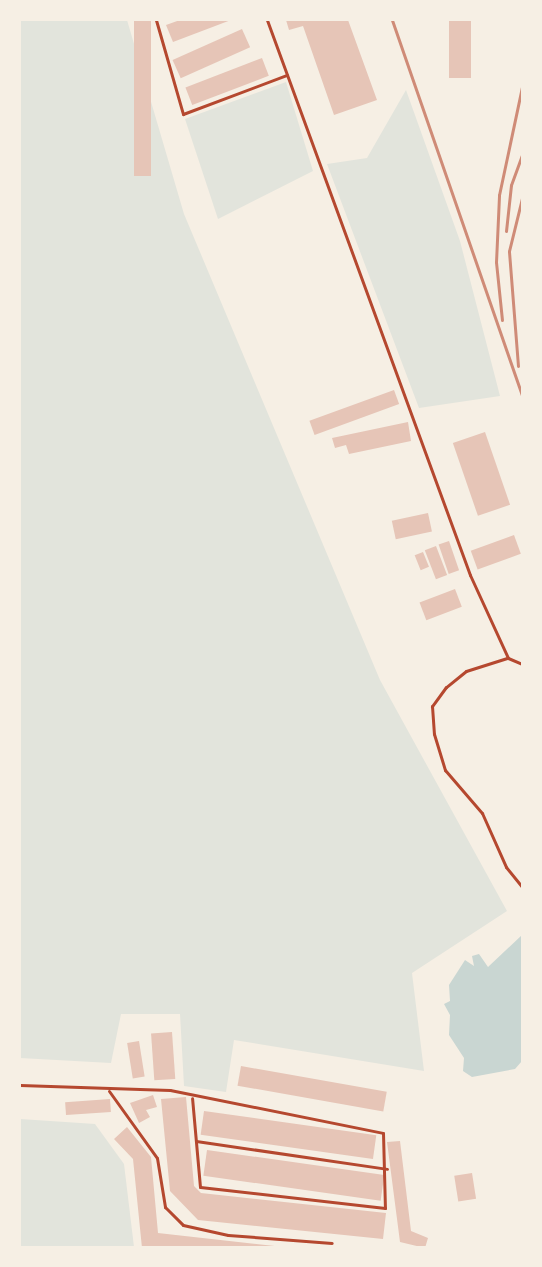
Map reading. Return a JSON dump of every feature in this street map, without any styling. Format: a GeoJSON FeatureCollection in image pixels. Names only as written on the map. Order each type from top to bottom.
{"type":"FeatureCollection","features":[{"type":"Feature","properties":{"kind":"lane"},"geometry":{"type":"LineString","coordinates":[[156,20],[183,114],[287,75]]}},
{"type":"Feature","properties":{"kind":"lane"},"geometry":{"type":"LineString","coordinates":[[267,20],[470,575],[508,658]]}},
{"type":"Feature","properties":{"kind":"lane"},"geometry":{"type":"LineString","coordinates":[[522,664],[508,658],[466,671],[432,706],[445,770],[482,813],[506,867],[522,887]]}},
{"type":"Feature","properties":{"kind":"lane"},"geometry":{"type":"LineString","coordinates":[[20,1085],[109,1091],[170,1090],[192,1098],[383,1133],[387,1170],[385,1208],[201,1186],[192,1098]]}},
{"type":"Feature","properties":{"kind":"lane"},"geometry":{"type":"LineString","coordinates":[[109,1091],[157,1158],[165,1207],[183,1225],[228,1235],[332,1243]]}},
{"type":"Feature","properties":{"kind":"lane"},"geometry":{"type":"LineString","coordinates":[[196,1141],[387,1170]]}},
{"type":"Feature","properties":{"kind":"shaded area"},"geometry":{"type":"Polygon","coordinates":[[[20,20],[127,20],[184,214],[380,680],[507,911],[412,973],[424,1071],[234,1040],[226,1092],[184,1086],[180,1014],[121,1014],[111,1063],[20,1058],[20,20]]]}},
{"type":"Feature","properties":{"kind":"shaded area"},"geometry":{"type":"Polygon","coordinates":[[[286,82],[313,171],[218,219],[185,119],[286,82]]]}},
{"type":"Feature","properties":{"kind":"shaded area"},"geometry":{"type":"Polygon","coordinates":[[[406,90],[460,241],[500,396],[419,408],[327,164],[367,158],[406,90]]]}},
{"type":"Feature","properties":{"kind":"shaded area"},"geometry":{"type":"Polygon","coordinates":[[[522,935],[522,1061],[515,1069],[472,1077],[463,1071],[464,1058],[449,1035],[450,1015],[444,1004],[450,1001],[449,985],[465,960],[474,966],[472,956],[479,954],[488,967],[522,935]]]}},
{"type":"Feature","properties":{"kind":"shaded area"},"geometry":{"type":"Polygon","coordinates":[[[20,1119],[95,1124],[124,1164],[134,1247],[20,1247],[20,1119]]]}},
{"type":"Feature","properties":{"kind":"building"},"geometry":{"type":"Polygon","coordinates":[[[134,20],[151,20],[151,176],[134,176],[134,20]]]}},
{"type":"Feature","properties":{"kind":"building"},"geometry":{"type":"Polygon","coordinates":[[[180,20],[231,20],[173,42],[166,25],[180,20]]]}},
{"type":"Feature","properties":{"kind":"building"},"geometry":{"type":"Polygon","coordinates":[[[286,20],[348,20],[377,100],[334,115],[303,26],[289,30],[286,20]]]}},
{"type":"Feature","properties":{"kind":"building"},"geometry":{"type":"Polygon","coordinates":[[[449,20],[471,20],[471,78],[449,78],[449,20]]]}},
{"type":"Feature","properties":{"kind":"building"},"geometry":{"type":"Polygon","coordinates":[[[242,29],[250,47],[181,78],[173,60],[242,29]]]}},
{"type":"Feature","properties":{"kind":"building"},"geometry":{"type":"Polygon","coordinates":[[[262,58],[269,76],[192,105],[185,87],[262,58]]]}},
{"type":"Feature","properties":{"kind":"building"},"geometry":{"type":"Polygon","coordinates":[[[394,390],[399,404],[315,435],[309,421],[394,390]]]}},
{"type":"Feature","properties":{"kind":"building"},"geometry":{"type":"Polygon","coordinates":[[[408,422],[411,441],[349,454],[346,445],[335,448],[332,438],[408,422]]]}},
{"type":"Feature","properties":{"kind":"building"},"geometry":{"type":"Polygon","coordinates":[[[485,432],[510,505],[478,516],[453,443],[485,432]]]}},
{"type":"Feature","properties":{"kind":"building"},"geometry":{"type":"Polygon","coordinates":[[[428,513],[432,532],[396,539],[392,521],[428,513]]]}},
{"type":"Feature","properties":{"kind":"building"},"geometry":{"type":"Polygon","coordinates":[[[514,535],[521,554],[478,570],[471,551],[514,535]]]}},
{"type":"Feature","properties":{"kind":"building"},"geometry":{"type":"Polygon","coordinates":[[[449,541],[459,570],[449,574],[439,545],[449,541]]]}},
{"type":"Feature","properties":{"kind":"building"},"geometry":{"type":"Polygon","coordinates":[[[436,546],[447,575],[436,579],[425,550],[436,546]]]}},
{"type":"Feature","properties":{"kind":"building"},"geometry":{"type":"Polygon","coordinates":[[[423,552],[429,567],[421,570],[415,555],[423,552]]]}},
{"type":"Feature","properties":{"kind":"building"},"geometry":{"type":"Polygon","coordinates":[[[455,589],[462,607],[426,620],[420,603],[455,589]]]}},
{"type":"Feature","properties":{"kind":"building"},"geometry":{"type":"Polygon","coordinates":[[[172,1032],[175,1079],[154,1080],[151,1033],[172,1032]]]}},
{"type":"Feature","properties":{"kind":"building"},"geometry":{"type":"Polygon","coordinates":[[[139,1041],[145,1077],[133,1078],[127,1043],[139,1041]]]}},
{"type":"Feature","properties":{"kind":"building"},"geometry":{"type":"Polygon","coordinates":[[[241,1066],[387,1092],[383,1111],[238,1086],[241,1066]]]}},
{"type":"Feature","properties":{"kind":"building"},"geometry":{"type":"Polygon","coordinates":[[[153,1095],[157,1107],[146,1110],[150,1117],[139,1123],[130,1103],[153,1095]]]}},
{"type":"Feature","properties":{"kind":"building"},"geometry":{"type":"Polygon","coordinates":[[[186,1097],[194,1186],[201,1193],[386,1213],[383,1239],[198,1220],[170,1191],[161,1099],[186,1097]]]}},
{"type":"Feature","properties":{"kind":"building"},"geometry":{"type":"Polygon","coordinates":[[[110,1099],[111,1112],[66,1115],[65,1102],[110,1099]]]}},
{"type":"Feature","properties":{"kind":"building"},"geometry":{"type":"Polygon","coordinates":[[[204,1111],[376,1135],[373,1159],[201,1135],[204,1111]]]}},
{"type":"Feature","properties":{"kind":"building"},"geometry":{"type":"Polygon","coordinates":[[[127,1127],[151,1157],[158,1233],[293,1248],[142,1248],[133,1159],[114,1139],[127,1127]]]}},
{"type":"Feature","properties":{"kind":"building"},"geometry":{"type":"Polygon","coordinates":[[[400,1141],[411,1231],[428,1238],[425,1248],[400,1242],[387,1142],[400,1141]]]}},
{"type":"Feature","properties":{"kind":"building"},"geometry":{"type":"Polygon","coordinates":[[[207,1150],[384,1175],[381,1201],[203,1176],[207,1150]]]}},
{"type":"Feature","properties":{"kind":"building"},"geometry":{"type":"Polygon","coordinates":[[[472,1173],[476,1199],[458,1201],[454,1176],[472,1173]]]}},
{"type":"Feature","properties":{"kind":"railway"},"geometry":{"type":"LineString","coordinates":[[392,20],[522,396]]}},
{"type":"Feature","properties":{"kind":"railway"},"geometry":{"type":"LineString","coordinates":[[502,320],[496,262],[499,195],[522,87]]}},
{"type":"Feature","properties":{"kind":"railway"},"geometry":{"type":"LineString","coordinates":[[506,231],[511,185],[522,155]]}},
{"type":"Feature","properties":{"kind":"railway"},"geometry":{"type":"LineString","coordinates":[[518,366],[509,251],[522,198]]}}]}
